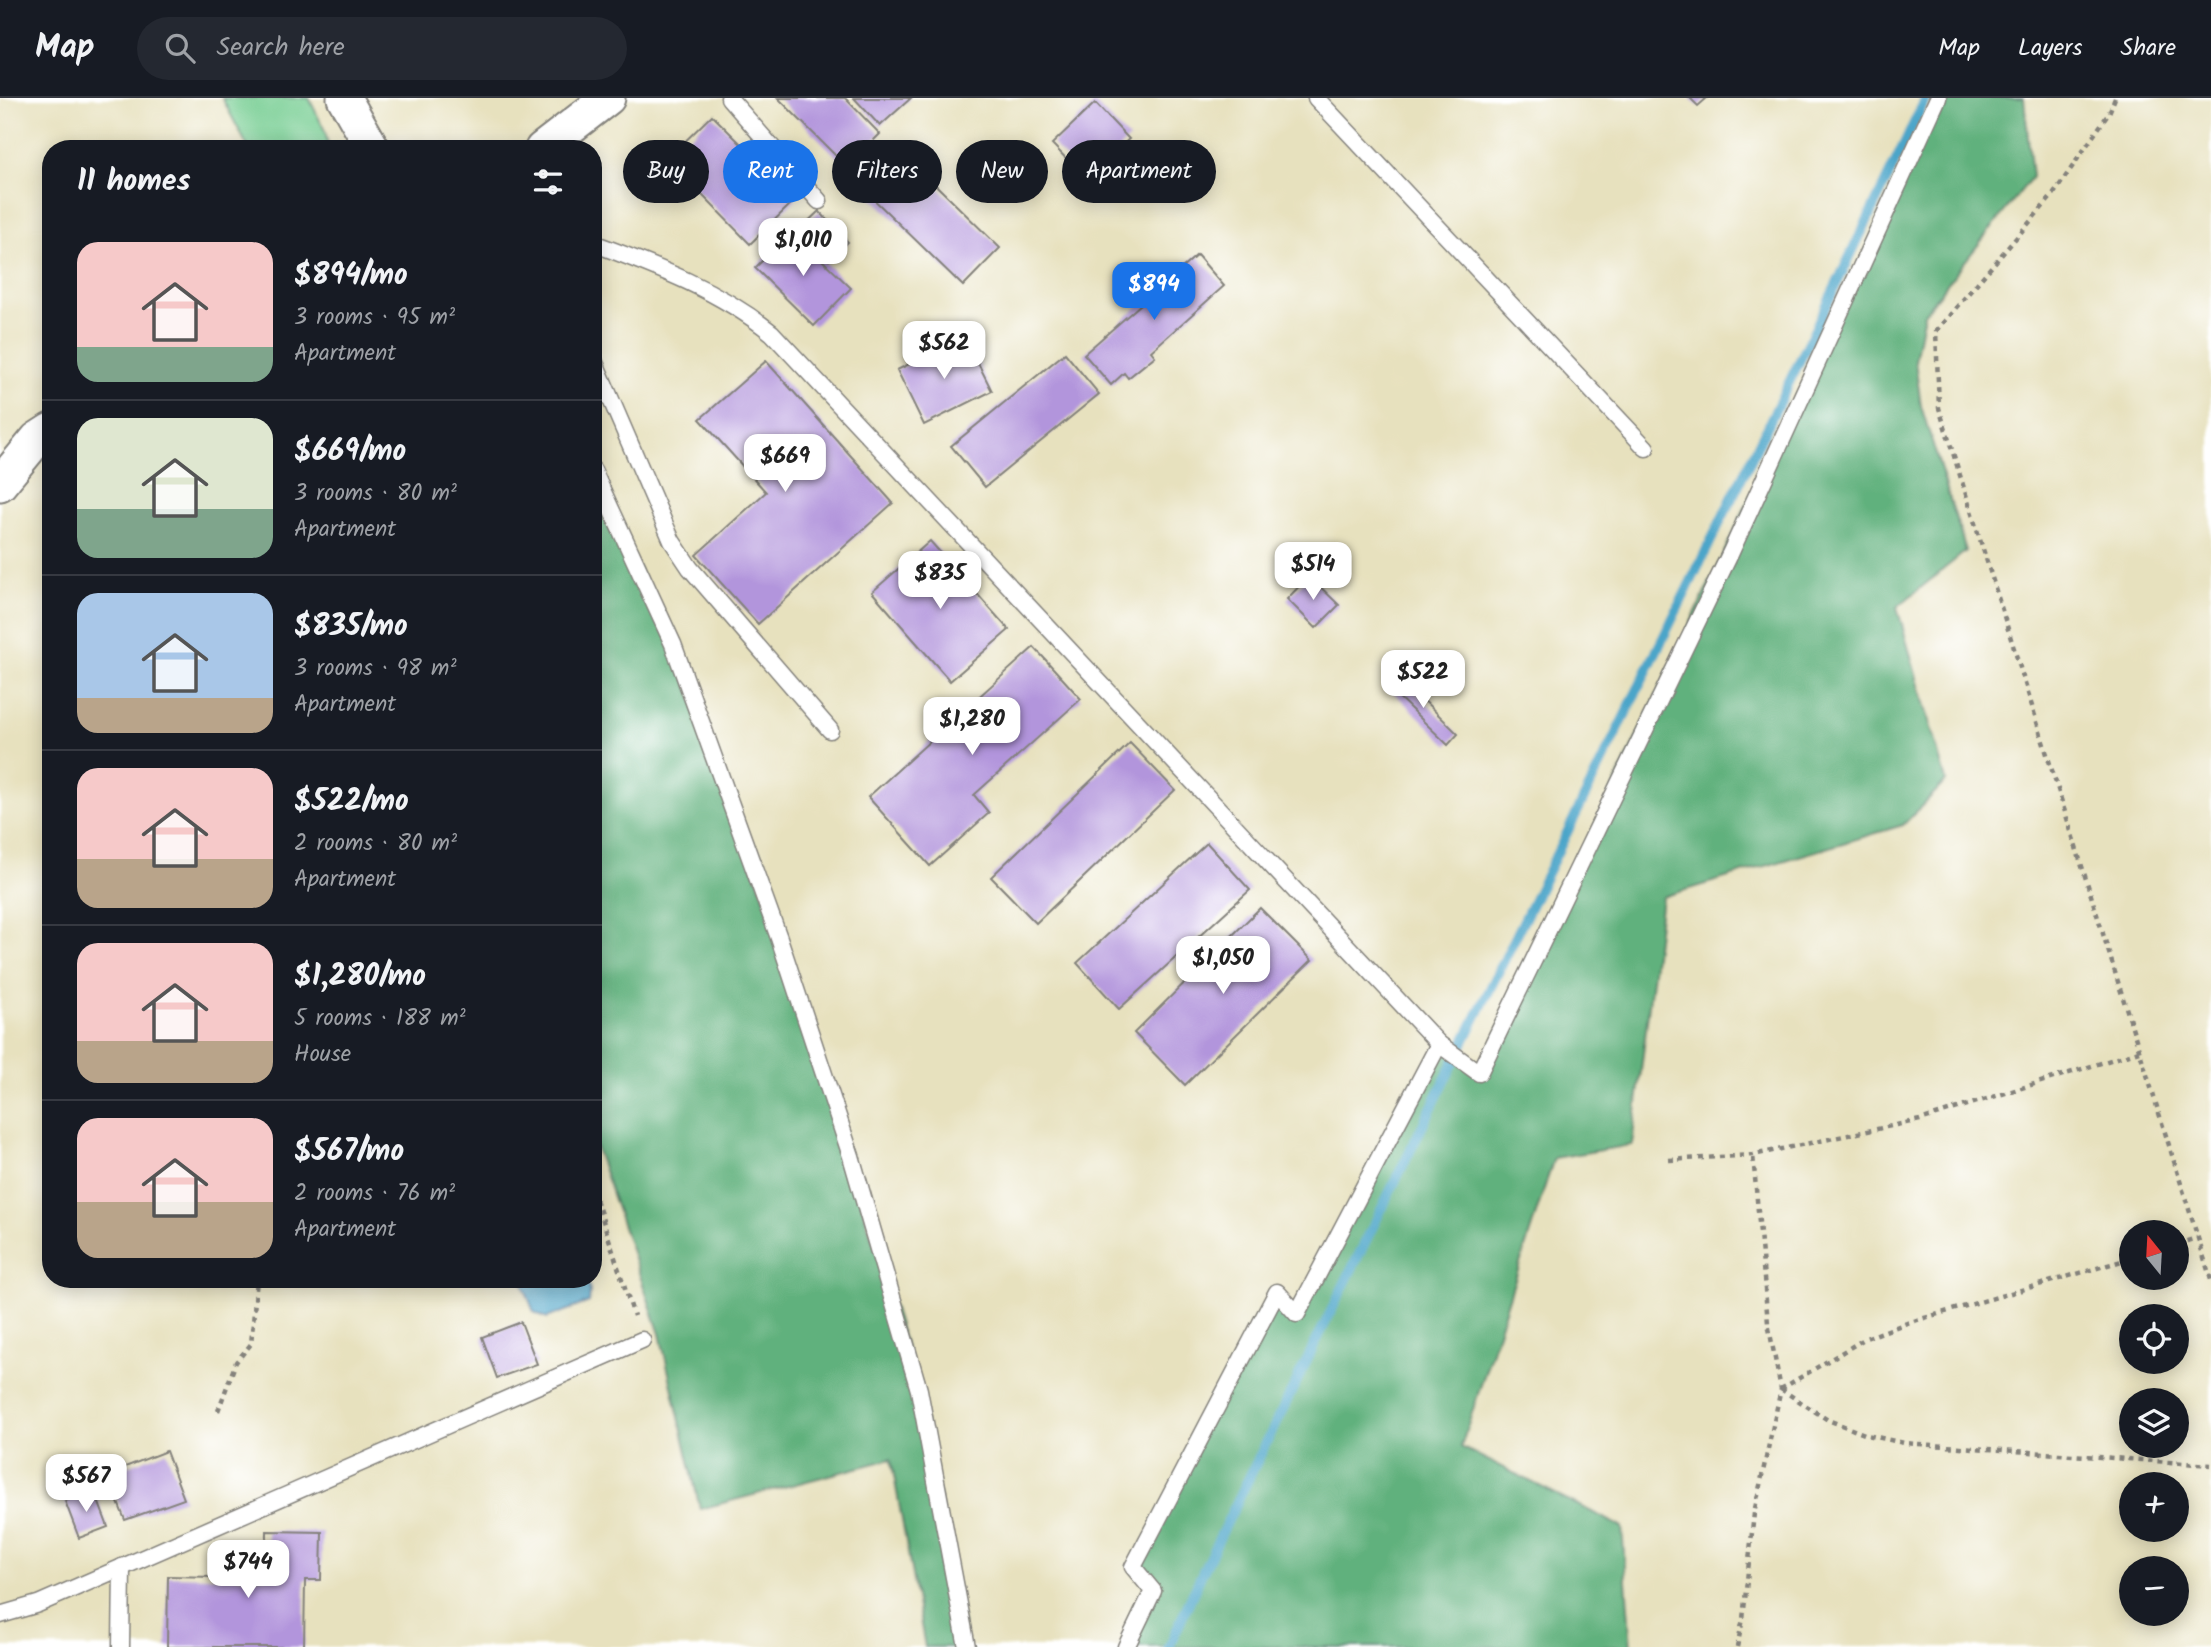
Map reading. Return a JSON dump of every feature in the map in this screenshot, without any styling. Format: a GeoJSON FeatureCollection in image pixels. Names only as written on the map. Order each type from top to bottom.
{"type":"FeatureCollection","features":[{"type":"Feature","properties":{"kind":"street"},"geometry":{"type":"LineString","coordinates":[[344,98],[368,140]]}},
{"type":"Feature","properties":{"kind":"street"},"geometry":{"type":"LineString","coordinates":[[554,140],[608,98]]}},
{"type":"Feature","properties":{"kind":"street"},"geometry":{"type":"LineString","coordinates":[[0,484],[42,436]]}},
{"type":"Feature","properties":{"kind":"lane"},"geometry":{"type":"LineString","coordinates":[[729,98],[820,201]]}},
{"type":"Feature","properties":{"kind":"lane"},"geometry":{"type":"LineString","coordinates":[[1316,98],[1646,448]]}},
{"type":"Feature","properties":{"kind":"lane"},"geometry":{"type":"LineString","coordinates":[[602,246],[656,266],[706,289],[747,313],[772,333],[1439,1044],[1479,1073],[1731,552],[1938,98]]}},
{"type":"Feature","properties":{"kind":"lane"},"geometry":{"type":"LineString","coordinates":[[602,379],[672,541],[690,568],[830,730]]}},
{"type":"Feature","properties":{"kind":"lane"},"geometry":{"type":"LineString","coordinates":[[602,490],[673,644],[779,938],[851,1156],[919,1391],[967,1647]]}},
{"type":"Feature","properties":{"kind":"lane"},"geometry":{"type":"LineString","coordinates":[[1126,1647],[1153,1591],[1133,1567],[1150,1534],[1277,1292],[1297,1314],[1439,1044]]}},
{"type":"Feature","properties":{"kind":"lane"},"geometry":{"type":"LineString","coordinates":[[0,1615],[38,1604],[642,1340]]}},
{"type":"Feature","properties":{"kind":"lane"},"geometry":{"type":"LineString","coordinates":[[121,1647],[122,1567]]}},
{"type":"Feature","properties":{"kind":"path"},"geometry":{"type":"LineString","coordinates":[[2115,98],[2109,113],[2053,195],[1936,331],[1939,408],[2211,1280]]}},
{"type":"Feature","properties":{"kind":"path"},"geometry":{"type":"LineString","coordinates":[[1669,1160],[1754,1155],[1920,1120],[2139,1051]]}},
{"type":"Feature","properties":{"kind":"path"},"geometry":{"type":"LineString","coordinates":[[1737,1647],[1743,1619],[1754,1513],[1781,1389],[1768,1323],[1754,1155]]}},
{"type":"Feature","properties":{"kind":"path"},"geometry":{"type":"LineString","coordinates":[[602,1217],[642,1340]]}},
{"type":"Feature","properties":{"kind":"path"},"geometry":{"type":"LineString","coordinates":[[2189,1240],[2197,1238]]}},
{"type":"Feature","properties":{"kind":"path"},"geometry":{"type":"LineString","coordinates":[[1781,1389],[1866,1338],[1908,1323],[2119,1262]]}},
{"type":"Feature","properties":{"kind":"path"},"geometry":{"type":"LineString","coordinates":[[218,1411],[236,1362],[251,1344],[256,1288]]}},
{"type":"Feature","properties":{"kind":"path"},"geometry":{"type":"LineString","coordinates":[[1781,1389],[1828,1420],[1867,1435],[1904,1443],[2211,1465]]}},
{"type":"Feature","properties":{"kind":"green space"},"geometry":{"type":"Polygon","coordinates":[[[222,98],[309,98],[327,140],[244,140],[222,98]]]}},
{"type":"Feature","properties":{"kind":"green space"},"geometry":{"type":"Polygon","coordinates":[[[1938,98],[2024,98],[2032,177],[1924,313],[1915,361],[1921,406],[1966,551],[1897,607],[1946,781],[1903,825],[1662,897],[1632,1145],[1554,1158],[1461,1447],[1622,1527],[1631,1647],[1127,1647],[1153,1591],[1133,1567],[1277,1292],[1296,1313],[1439,1044],[1479,1072],[1938,98]]]}},
{"type":"Feature","properties":{"kind":"green space"},"geometry":{"type":"Polygon","coordinates":[[[602,490],[673,644],[779,938],[919,1390],[967,1647],[925,1647],[891,1459],[700,1509],[660,1334],[602,1165],[602,490]]]}},
{"type":"Feature","properties":{"kind":"water"},"geometry":{"type":"Polygon","coordinates":[[[525,1288],[589,1288],[589,1302],[547,1318],[534,1312],[525,1288]]]}},
{"type":"Feature","properties":{"kind":"building"},"geometry":{"type":"Polygon","coordinates":[[[778,98],[845,98],[880,134],[874,140],[832,140],[832,152],[778,98]]]}},
{"type":"Feature","properties":{"kind":"building"},"geometry":{"type":"Polygon","coordinates":[[[854,98],[911,98],[880,126],[854,98]]]}},
{"type":"Feature","properties":{"kind":"building"},"geometry":{"type":"Polygon","coordinates":[[[1690,98],[1707,98],[1698,106],[1690,98]]]}},
{"type":"Feature","properties":{"kind":"building"},"geometry":{"type":"Polygon","coordinates":[[[1095,103],[1129,139],[1062,140],[1062,154],[1052,144],[1095,103]]]}},
{"type":"Feature","properties":{"kind":"building"},"geometry":{"type":"Polygon","coordinates":[[[712,115],[737,140],[723,140],[723,203],[792,203],[750,244],[709,202],[709,140],[686,140],[712,115]]]}},
{"type":"Feature","properties":{"kind":"building"},"geometry":{"type":"Polygon","coordinates":[[[942,191],[1000,248],[963,286],[878,203],[942,203],[942,191]]]}},
{"type":"Feature","properties":{"kind":"building"},"geometry":{"type":"Polygon","coordinates":[[[819,211],[848,242],[829,260],[800,229],[819,211]]]}},
{"type":"Feature","properties":{"kind":"building"},"geometry":{"type":"Polygon","coordinates":[[[792,231],[851,288],[814,326],[755,268],[792,231]]]}},
{"type":"Feature","properties":{"kind":"building"},"geometry":{"type":"Polygon","coordinates":[[[1197,255],[1224,286],[1151,351],[1155,356],[1128,378],[1124,373],[1111,385],[1084,354],[1197,255]]]}},
{"type":"Feature","properties":{"kind":"building"},"geometry":{"type":"Polygon","coordinates":[[[965,337],[992,391],[924,425],[897,370],[965,337]]]}},
{"type":"Feature","properties":{"kind":"building"},"geometry":{"type":"Polygon","coordinates":[[[1065,353],[1099,394],[985,487],[951,446],[1065,353]]]}},
{"type":"Feature","properties":{"kind":"building"},"geometry":{"type":"Polygon","coordinates":[[[766,361],[893,503],[758,624],[696,555],[766,492],[700,419],[766,361]]]}},
{"type":"Feature","properties":{"kind":"building"},"geometry":{"type":"Polygon","coordinates":[[[930,541],[1009,630],[950,681],[872,592],[930,541]]]}},
{"type":"Feature","properties":{"kind":"building"},"geometry":{"type":"Polygon","coordinates":[[[1309,576],[1339,605],[1316,628],[1287,599],[1309,576]]]}},
{"type":"Feature","properties":{"kind":"building"},"geometry":{"type":"Polygon","coordinates":[[[1034,647],[1081,699],[974,795],[989,813],[930,866],[868,797],[1034,647]]]}},
{"type":"Feature","properties":{"kind":"building"},"geometry":{"type":"Polygon","coordinates":[[[1399,676],[1458,734],[1448,745],[1388,687],[1399,676]]]}},
{"type":"Feature","properties":{"kind":"building"},"geometry":{"type":"Polygon","coordinates":[[[1130,743],[1175,790],[1036,923],[991,877],[1130,743]]]}},
{"type":"Feature","properties":{"kind":"building"},"geometry":{"type":"Polygon","coordinates":[[[1207,843],[1250,890],[1119,1009],[1077,963],[1207,843]]]}},
{"type":"Feature","properties":{"kind":"building"},"geometry":{"type":"Polygon","coordinates":[[[1260,908],[1312,960],[1185,1085],[1134,1033],[1260,908]]]}},
{"type":"Feature","properties":{"kind":"building"},"geometry":{"type":"Polygon","coordinates":[[[521,1322],[537,1364],[497,1378],[482,1337],[521,1322]]]}},
{"type":"Feature","properties":{"kind":"building"},"geometry":{"type":"Polygon","coordinates":[[[166,1451],[184,1499],[125,1520],[107,1474],[166,1451]]]}},
{"type":"Feature","properties":{"kind":"building"},"geometry":{"type":"Polygon","coordinates":[[[94,1490],[108,1527],[79,1538],[65,1501],[94,1490]]]}},
{"type":"Feature","properties":{"kind":"building"},"geometry":{"type":"Polygon","coordinates":[[[267,1531],[322,1532],[321,1580],[305,1580],[304,1647],[167,1647],[168,1576],[266,1578],[267,1531]]]}},
{"type":"Feature","properties":{"kind":"waterway"},"geometry":{"type":"LineString","coordinates":[[1169,1647],[1203,1571],[1805,350],[1926,98]]}}]}
